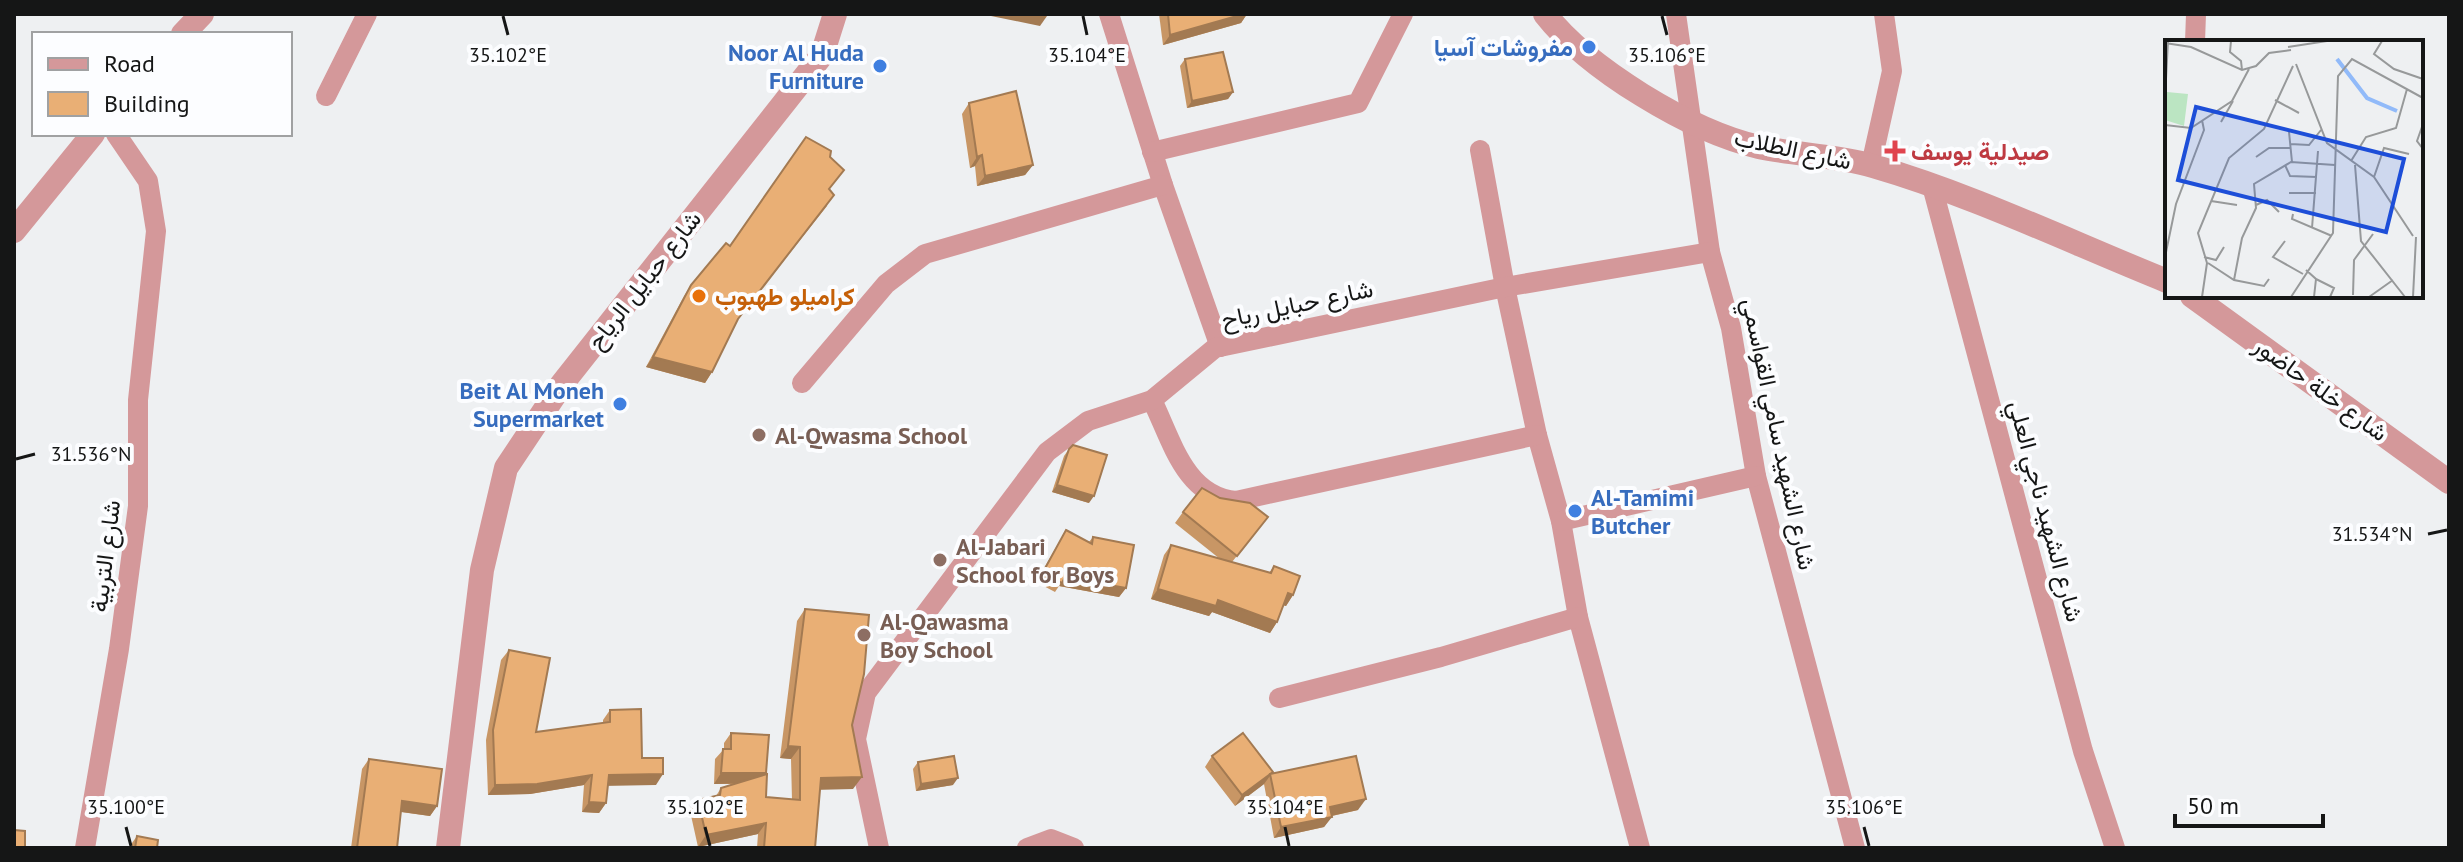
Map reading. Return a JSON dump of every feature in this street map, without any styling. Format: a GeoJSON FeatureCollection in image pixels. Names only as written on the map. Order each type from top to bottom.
{"type":"FeatureCollection","features":[{"type":"Feature","properties":{"kind":"street"},"geometry":{"type":"LineString","coordinates":[[185,32],[202,14]]}},
{"type":"Feature","properties":{"kind":"street"},"geometry":{"type":"LineString","coordinates":[[326,96],[367,14]]}},
{"type":"Feature","properties":{"kind":"street","name":"شارع حبايل الرياح"},"geometry":{"type":"LineString","coordinates":[[448,848],[482,570],[506,468],[562,384],[822,55],[835,14]]}},
{"type":"Feature","properties":{"kind":"street"},"geometry":{"type":"LineString","coordinates":[[1109,14],[1152,152],[1220,347]]}},
{"type":"Feature","properties":{"kind":"street"},"geometry":{"type":"LineString","coordinates":[[1152,152],[1358,103],[1403,14]]}},
{"type":"Feature","properties":{"kind":"street","name":"شارع الطلاب"},"geometry":{"type":"LineString","coordinates":[[1545,14],[1563,37],[1626,83],[1691,122],[1756,146],[1871,165],[1932,186]]}},
{"type":"Feature","properties":{"kind":"street","name":"شارع الشهيد سامي القواسمي"},"geometry":{"type":"LineString","coordinates":[[1676,14],[1710,252],[1731,328],[1756,476],[1855,848]]}},
{"type":"Feature","properties":{"kind":"street"},"geometry":{"type":"LineString","coordinates":[[1871,165],[1892,71],[1884,14]]}},
{"type":"Feature","properties":{"kind":"street"},"geometry":{"type":"LineString","coordinates":[[2195,40],[2196,14]]}},
{"type":"Feature","properties":{"kind":"street"},"geometry":{"type":"LineString","coordinates":[[14,231],[91,136]]}},
{"type":"Feature","properties":{"kind":"street","name":"شارع التربية"},"geometry":{"type":"LineString","coordinates":[[85,848],[119,649],[138,506],[138,400],[156,231],[148,181],[117,136]]}},
{"type":"Feature","properties":{"kind":"street"},"geometry":{"type":"LineString","coordinates":[[1480,150],[1505,287],[1537,435],[1561,521],[1578,617],[1640,848]]}},
{"type":"Feature","properties":{"kind":"street"},"geometry":{"type":"LineString","coordinates":[[802,383],[897,272],[925,254],[1163,185]]}},
{"type":"Feature","properties":{"kind":"street"},"geometry":{"type":"LineString","coordinates":[[1932,186],[2165,280]]}},
{"type":"Feature","properties":{"kind":"street","name":"شارع الشهيد ناجي العلي"},"geometry":{"type":"LineString","coordinates":[[1932,186],[2079,736],[2115,848]]}},
{"type":"Feature","properties":{"kind":"street","name":"شارع حبايل رياح"},"geometry":{"type":"LineString","coordinates":[[879,848],[856,739],[860,708],[874,679],[956,578],[1053,446],[1088,421],[1152,400],[1220,347],[1505,287],[1710,252]]}},
{"type":"Feature","properties":{"kind":"street","name":"شارع خلة حاضور"},"geometry":{"type":"LineString","coordinates":[[2195,298],[2449,482]]}},
{"type":"Feature","properties":{"kind":"street"},"geometry":{"type":"LineString","coordinates":[[1152,400],[1187,473],[1203,490],[1225,500],[1250,499],[1537,435]]}},
{"type":"Feature","properties":{"kind":"street"},"geometry":{"type":"LineString","coordinates":[[1561,521],[1756,476]]}},
{"type":"Feature","properties":{"kind":"street"},"geometry":{"type":"LineString","coordinates":[[1279,698],[1441,657],[1578,617]]}},
{"type":"Feature","properties":{"kind":"street"},"geometry":{"type":"LineString","coordinates":[[1027,848],[1051,839],[1074,848]]}},
{"type":"Feature","properties":{"kind":"building"},"geometry":{"type":"Polygon","coordinates":[[[1168,14],[1244,14],[1170,35],[1168,14]]]}},
{"type":"Feature","properties":{"kind":"building"},"geometry":{"type":"Polygon","coordinates":[[[1223,52],[1233,92],[1192,101],[1185,59],[1223,52]]]}},
{"type":"Feature","properties":{"kind":"building"},"geometry":{"type":"Polygon","coordinates":[[[1016,91],[1033,165],[985,176],[982,155],[977,157],[969,103],[1016,91]]]}},
{"type":"Feature","properties":{"kind":"building"},"geometry":{"type":"Polygon","coordinates":[[[806,137],[831,151],[830,157],[844,170],[829,189],[834,195],[738,319],[712,372],[653,357],[691,285],[726,243],[730,246],[806,137]]]}},
{"type":"Feature","properties":{"kind":"building"},"geometry":{"type":"Polygon","coordinates":[[[1073,445],[1107,455],[1094,496],[1057,485],[1073,445]]]}},
{"type":"Feature","properties":{"kind":"building"},"geometry":{"type":"Polygon","coordinates":[[[1202,488],[1220,498],[1250,503],[1268,517],[1237,556],[1183,512],[1202,488]]]}},
{"type":"Feature","properties":{"kind":"building"},"geometry":{"type":"Polygon","coordinates":[[[1066,530],[1092,544],[1093,537],[1134,545],[1126,588],[1065,577],[1062,583],[1043,572],[1066,530]]]}},
{"type":"Feature","properties":{"kind":"building"},"geometry":{"type":"Polygon","coordinates":[[[1171,545],[1271,573],[1274,566],[1300,576],[1293,595],[1288,593],[1277,622],[1218,600],[1216,606],[1158,589],[1171,545]]]}},
{"type":"Feature","properties":{"kind":"building"},"geometry":{"type":"Polygon","coordinates":[[[805,609],[869,615],[864,674],[852,725],[862,777],[821,778],[815,848],[764,848],[766,823],[706,835],[698,800],[720,795],[721,788],[767,774],[766,797],[800,800],[800,747],[788,746],[805,609]]]}},
{"type":"Feature","properties":{"kind":"building"},"geometry":{"type":"Polygon","coordinates":[[[509,650],[550,658],[536,732],[610,722],[610,710],[641,709],[642,758],[663,758],[663,774],[609,775],[606,803],[589,802],[592,775],[537,784],[495,785],[493,730],[509,650]]]}},
{"type":"Feature","properties":{"kind":"building"},"geometry":{"type":"Polygon","coordinates":[[[731,733],[769,735],[766,773],[721,773],[723,749],[731,749],[731,733]]]}},
{"type":"Feature","properties":{"kind":"building"},"geometry":{"type":"Polygon","coordinates":[[[1243,733],[1273,772],[1242,795],[1212,756],[1243,733]]]}},
{"type":"Feature","properties":{"kind":"building"},"geometry":{"type":"Polygon","coordinates":[[[954,756],[958,778],[921,784],[918,762],[954,756]]]}},
{"type":"Feature","properties":{"kind":"building"},"geometry":{"type":"Polygon","coordinates":[[[1356,756],[1366,799],[1330,807],[1332,817],[1281,827],[1270,774],[1356,756]]]}},
{"type":"Feature","properties":{"kind":"building"},"geometry":{"type":"Polygon","coordinates":[[[369,759],[442,769],[437,806],[402,801],[397,848],[357,848],[369,759]]]}},
{"type":"Feature","properties":{"kind":"building"},"geometry":{"type":"Polygon","coordinates":[[[14,830],[25,831],[25,848],[14,848],[14,830]]]}},
{"type":"Feature","properties":{"kind":"building"},"geometry":{"type":"Polygon","coordinates":[[[137,836],[158,840],[157,848],[135,848],[137,836]]]}},
{"type":"Feature","properties":{"kind":"place","name":"مفروشات آسيا"},"geometry":{"type":"Point","coordinates":[1589,47]}},
{"type":"Feature","properties":{"kind":"place","name":"Noor Al Huda Furniture"},"geometry":{"type":"Point","coordinates":[880,66]}},
{"type":"Feature","properties":{"kind":"place","name":"صيدلية يوسف"},"geometry":{"type":"Point","coordinates":[1895,151]}},
{"type":"Feature","properties":{"kind":"place","name":"كراميلو طهبوب"},"geometry":{"type":"Point","coordinates":[699,296]}},
{"type":"Feature","properties":{"kind":"place","name":"Beit Al Moneh Supermarket"},"geometry":{"type":"Point","coordinates":[620,404]}},
{"type":"Feature","properties":{"kind":"place","name":"Al-Qwasma School"},"geometry":{"type":"Point","coordinates":[759,435]}},
{"type":"Feature","properties":{"kind":"place","name":"Al-Tamimi Butcher"},"geometry":{"type":"Point","coordinates":[1575,511]}},
{"type":"Feature","properties":{"kind":"place","name":"Al-Jabari School for Boys"},"geometry":{"type":"Point","coordinates":[940,560]}},
{"type":"Feature","properties":{"kind":"place","name":"Al-Qawasma Boy School"},"geometry":{"type":"Point","coordinates":[864,635]}}]}
